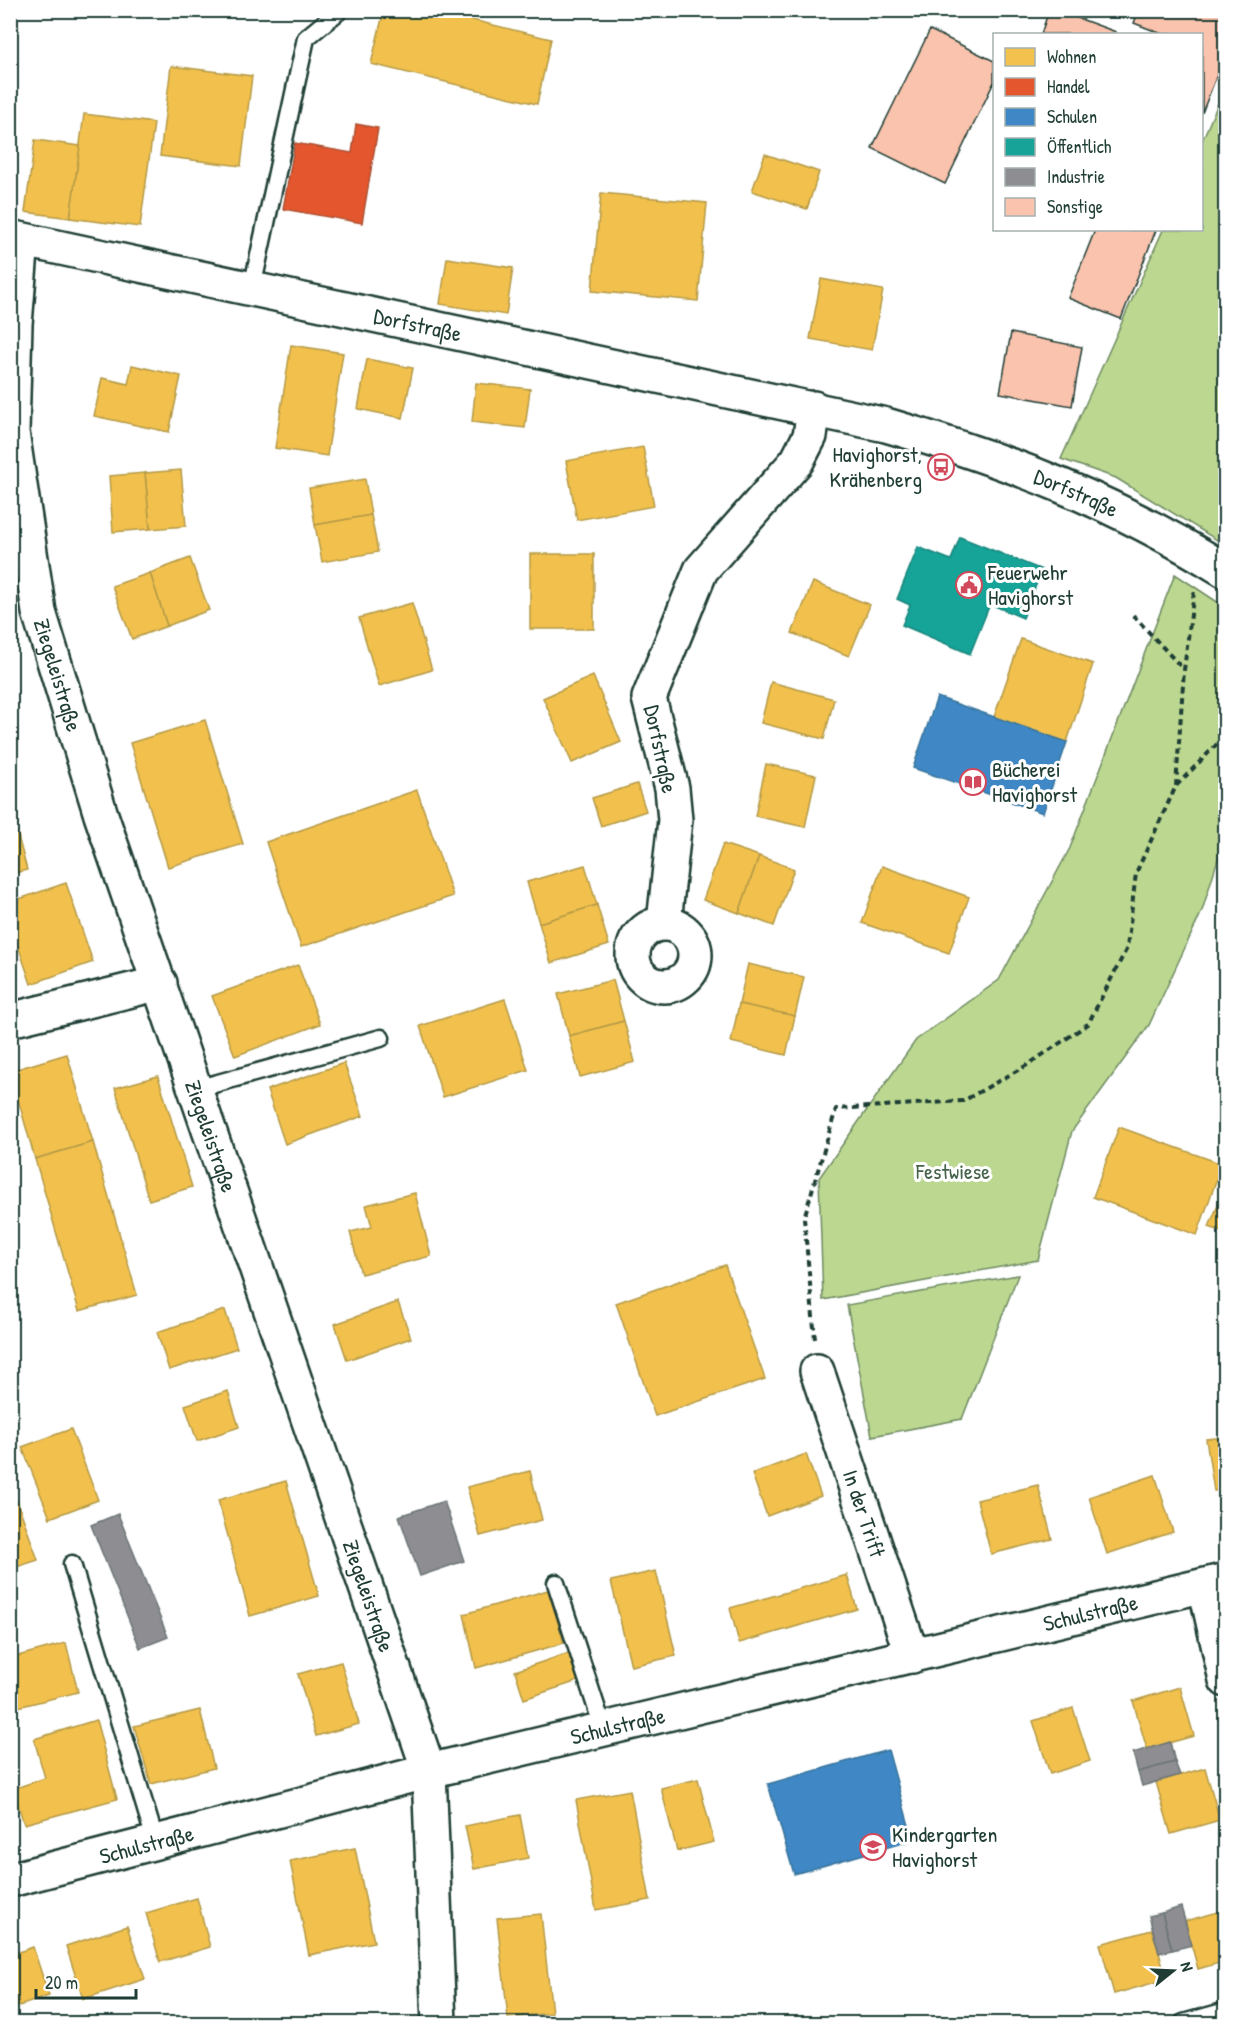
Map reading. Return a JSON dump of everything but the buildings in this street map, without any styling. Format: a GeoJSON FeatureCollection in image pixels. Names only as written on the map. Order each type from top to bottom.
{"type":"FeatureCollection","features":[{"type":"Feature","properties":{"kind":"street","name":"Dorfstraße"},"geometry":{"type":"LineString","coordinates":[[16,238],[814,408],[939,440],[1083,493],[1212,563]]}},
{"type":"Feature","properties":{"kind":"street","name":"Ziegeleistraße"},"geometry":{"type":"LineString","coordinates":[[16,238],[12,432],[39,612],[101,815],[429,1772],[439,2024]]}},
{"type":"Feature","properties":{"kind":"street","name":"Dorfstraße"},"geometry":{"type":"LineString","coordinates":[[664,923],[675,820],[672,789],[649,698],[701,570],[796,461],[810,436],[814,408]]}},
{"type":"Feature","properties":{"kind":"street"},"geometry":{"type":"LineString","coordinates":[[10,1020],[160,983]]}},
{"type":"Feature","properties":{"kind":"street","name":"In der Trift"},"geometry":{"type":"LineString","coordinates":[[817,1371],[912,1656]]}},
{"type":"Feature","properties":{"kind":"street"},"geometry":{"type":"LineString","coordinates":[[1215,1583],[1226,1680]]}},
{"type":"Feature","properties":{"kind":"street","name":"Schulstraße"},"geometry":{"type":"LineString","coordinates":[[10,1880],[429,1772],[1215,1583]]}},
{"type":"Feature","properties":{"kind":"lane"},"geometry":{"type":"LineString","coordinates":[[252,288],[306,38],[340,10]]}},
{"type":"Feature","properties":{"kind":"lane"},"geometry":{"type":"LineString","coordinates":[[196,1089],[381,1038]]}},
{"type":"Feature","properties":{"kind":"lane"},"geometry":{"type":"LineString","coordinates":[[72,1564],[156,1843]]}},
{"type":"Feature","properties":{"kind":"lane"},"geometry":{"type":"LineString","coordinates":[[556,1583],[604,1731]]}},
{"type":"Feature","properties":{"kind":"lane"},"geometry":{"type":"LineString","coordinates":[[1183,2023],[1226,2012]]}},
{"type":"Feature","properties":{"kind":"path"},"geometry":{"type":"LineString","coordinates":[[1176,786],[1184,670],[1212,563]]}},
{"type":"Feature","properties":{"kind":"path"},"geometry":{"type":"LineString","coordinates":[[1133,615],[1184,670]]}},
{"type":"Feature","properties":{"kind":"path"},"geometry":{"type":"LineString","coordinates":[[817,1371],[804,1218],[836,1109],[963,1101],[1029,1064],[1089,1024],[1127,948],[1136,873],[1176,786],[1226,735]]}},
{"type":"Feature","properties":{"kind":"green space"},"geometry":{"type":"Polygon","coordinates":[[[1225,87],[1225,545],[1116,478],[1061,459],[1163,231],[1203,231],[1203,139],[1225,87]]]}},
{"type":"Feature","properties":{"kind":"green space","name":"Festwiese"},"geometry":{"type":"Polygon","coordinates":[[[1175,574],[1225,607],[1225,836],[1202,911],[1149,1025],[1072,1131],[1038,1260],[823,1300],[819,1178],[916,1040],[999,980],[1070,848],[1175,574]]]}},
{"type":"Feature","properties":{"kind":"green space"},"geometry":{"type":"Polygon","coordinates":[[[1018,1275],[962,1419],[872,1436],[847,1305],[1018,1275]]]}},
{"type":"Feature","properties":{"kind":"place","name":"Havighorst, Krähenberg"},"geometry":{"type":"Point","coordinates":[941,467]}},
{"type":"Feature","properties":{"kind":"place","name":"Feuerwehr Havighorst"},"geometry":{"type":"Point","coordinates":[969,585]}},
{"type":"Feature","properties":{"kind":"place","name":"Bücherei Havighorst"},"geometry":{"type":"Point","coordinates":[973,782]}},
{"type":"Feature","properties":{"kind":"place","name":"Kindergarten Havighorst"},"geometry":{"type":"Point","coordinates":[873,1847]}}]}
